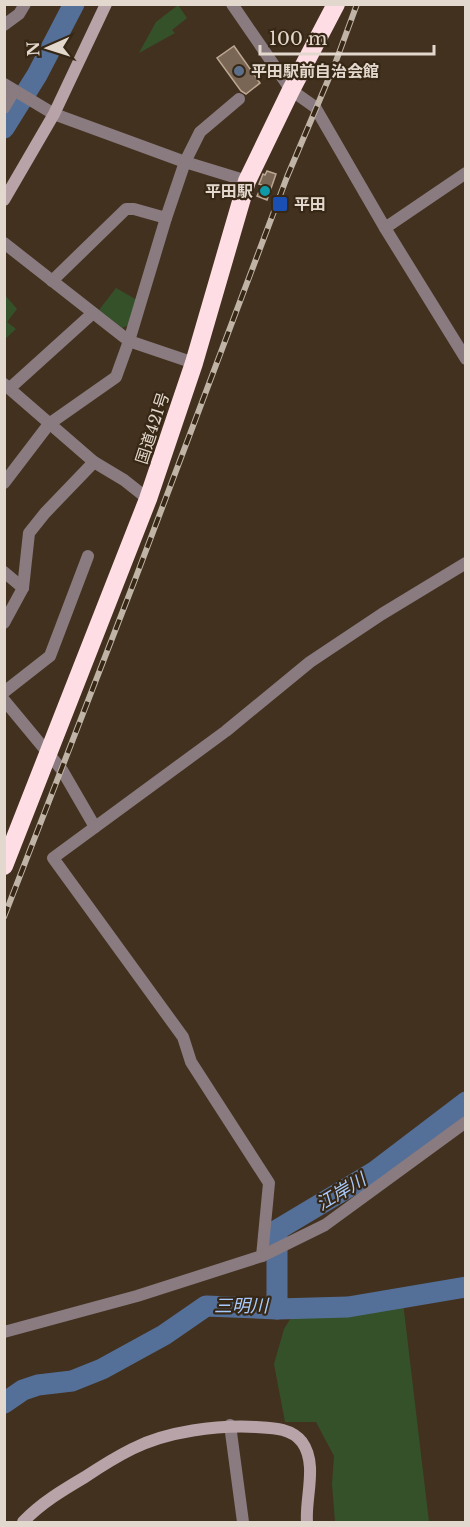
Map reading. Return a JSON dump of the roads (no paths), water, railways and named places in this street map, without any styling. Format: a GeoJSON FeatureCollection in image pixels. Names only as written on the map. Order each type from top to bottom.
{"type":"FeatureCollection","features":[{"type":"Feature","properties":{"kind":"highway","name":"国道421号"},"geometry":{"type":"LineString","coordinates":[[4,866],[148,500],[194,363],[247,182],[336,4]]}},
{"type":"Feature","properties":{"kind":"street"},"geometry":{"type":"LineString","coordinates":[[4,25],[19,14],[25,4]]}},
{"type":"Feature","properties":{"kind":"street"},"geometry":{"type":"LineString","coordinates":[[4,200],[54,114],[106,4]]}},
{"type":"Feature","properties":{"kind":"street"},"geometry":{"type":"LineString","coordinates":[[232,4],[291,90],[315,107],[465,359]]}},
{"type":"Feature","properties":{"kind":"street"},"geometry":{"type":"LineString","coordinates":[[4,108],[13,90],[54,114],[247,182]]}},
{"type":"Feature","properties":{"kind":"street"},"geometry":{"type":"LineString","coordinates":[[4,483],[50,424],[116,376],[185,162],[200,132],[239,99]]}},
{"type":"Feature","properties":{"kind":"street"},"geometry":{"type":"LineString","coordinates":[[385,228],[465,172]]}},
{"type":"Feature","properties":{"kind":"street"},"geometry":{"type":"LineString","coordinates":[[52,281],[126,209],[166,218]]}},
{"type":"Feature","properties":{"kind":"street"},"geometry":{"type":"LineString","coordinates":[[4,243],[129,341],[194,363]]}},
{"type":"Feature","properties":{"kind":"street"},"geometry":{"type":"LineString","coordinates":[[93,313],[8,386],[94,462],[124,480],[148,500]]}},
{"type":"Feature","properties":{"kind":"street"},"geometry":{"type":"LineString","coordinates":[[4,623],[22,588],[29,533],[94,462]]}},
{"type":"Feature","properties":{"kind":"street"},"geometry":{"type":"LineString","coordinates":[[4,692],[50,656],[88,556]]}},
{"type":"Feature","properties":{"kind":"street"},"geometry":{"type":"LineString","coordinates":[[262,1256],[269,1183],[191,1062],[183,1037],[53,858],[226,731],[310,662],[465,563]]}},
{"type":"Feature","properties":{"kind":"street"},"geometry":{"type":"LineString","coordinates":[[4,572],[22,588]]}},
{"type":"Feature","properties":{"kind":"street"},"geometry":{"type":"LineString","coordinates":[[4,700],[62,770],[95,827]]}},
{"type":"Feature","properties":{"kind":"street"},"geometry":{"type":"LineString","coordinates":[[4,1332],[137,1296],[262,1256],[325,1225],[465,1122]]}},
{"type":"Feature","properties":{"kind":"street"},"geometry":{"type":"LineString","coordinates":[[23,1522],[39,1505],[133,1448],[195,1429],[230,1425],[284,1430],[294,1434],[301,1441],[308,1452],[309,1464],[307,1522]]}},
{"type":"Feature","properties":{"kind":"street"},"geometry":{"type":"LineString","coordinates":[[230,1425],[243,1522]]}},
{"type":"Feature","properties":{"kind":"waterway"},"geometry":{"type":"LineString","coordinates":[[4,128],[37,75],[74,4]]}},
{"type":"Feature","properties":{"kind":"waterway","name":"江岸川"},"geometry":{"type":"LineString","coordinates":[[277,1309],[277,1230],[374,1172],[466,1102]]}},
{"type":"Feature","properties":{"kind":"waterway","name":"三明川"},"geometry":{"type":"LineString","coordinates":[[4,1403],[23,1390],[38,1385],[72,1381],[102,1369],[164,1335],[206,1306],[277,1309],[348,1307],[466,1287]]}},
{"type":"Feature","properties":{"kind":"railway"},"geometry":{"type":"LineString","coordinates":[[332,72],[357,4]]}},
{"type":"Feature","properties":{"kind":"railway"},"geometry":{"type":"LineString","coordinates":[[4,917],[136,577],[287,177],[334,66]]}},
{"type":"Feature","properties":{"kind":"place","name":"平田駅前自治会館"},"geometry":{"type":"Point","coordinates":[239,71]}},
{"type":"Feature","properties":{"kind":"place","name":"平田駅"},"geometry":{"type":"Point","coordinates":[265,191]}},
{"type":"Feature","properties":{"kind":"place","name":"平田"},"geometry":{"type":"Point","coordinates":[280,204]}}]}
